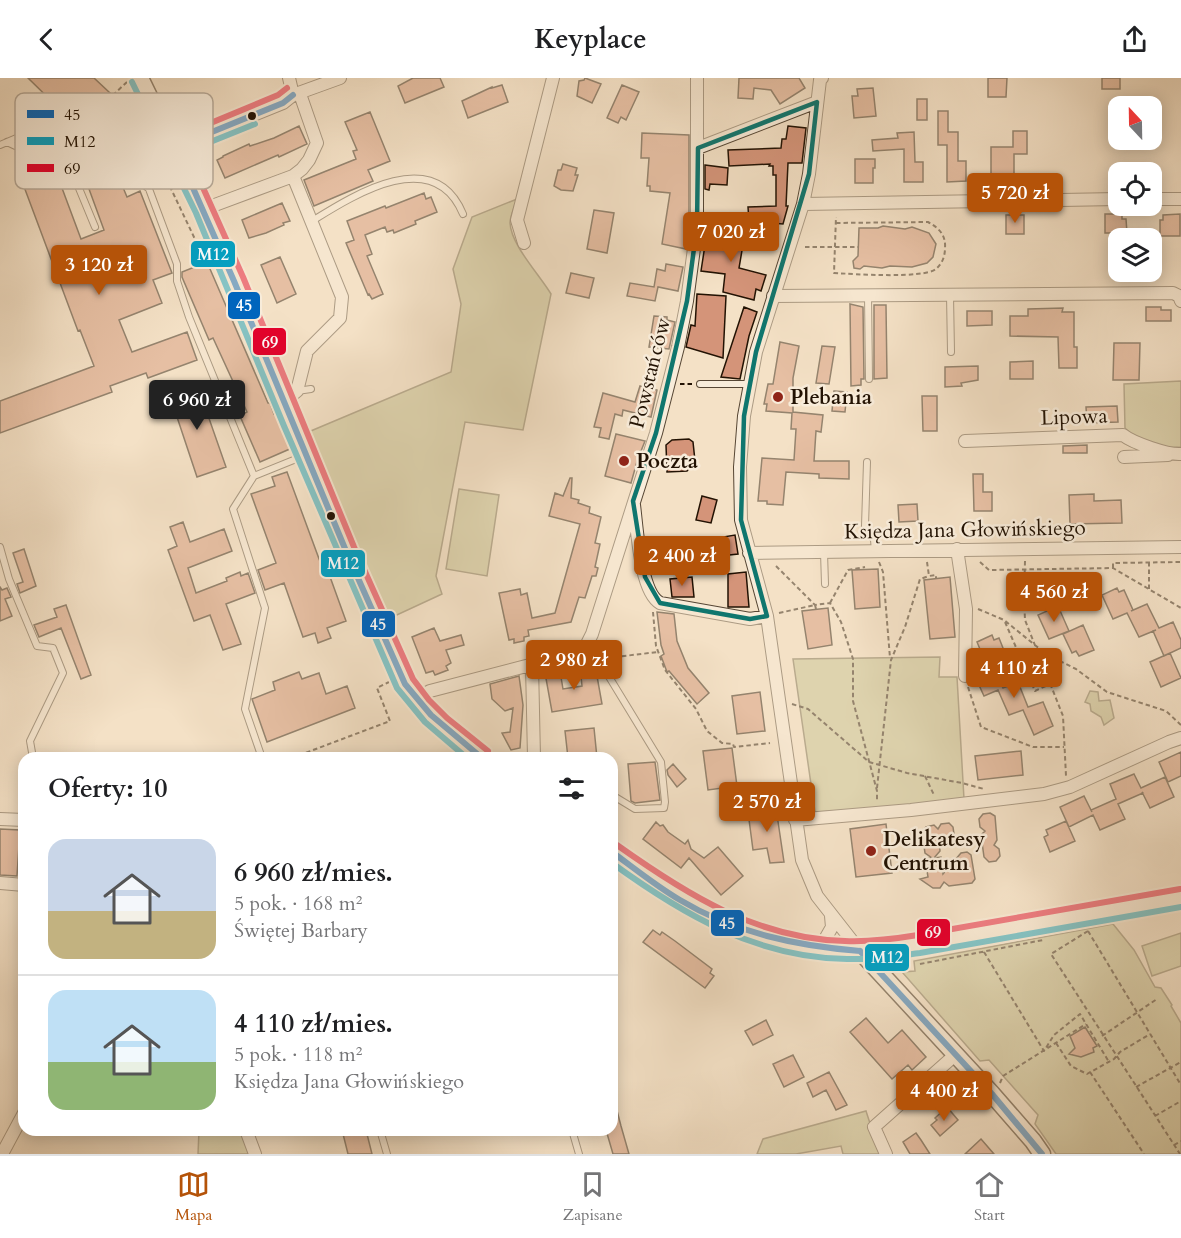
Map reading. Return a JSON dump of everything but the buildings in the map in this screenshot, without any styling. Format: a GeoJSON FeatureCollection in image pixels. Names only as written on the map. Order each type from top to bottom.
{"type":"FeatureCollection","features":[{"type":"Feature","properties":{"kind":"street"},"geometry":{"type":"LineString","coordinates":[[204,209],[293,176],[309,160],[317,143],[289,78]]}},
{"type":"Feature","properties":{"kind":"street"},"geometry":{"type":"LineString","coordinates":[[213,132],[283,103],[297,94],[340,78]]}},
{"type":"Feature","properties":{"kind":"street"},"geometry":{"type":"LineString","coordinates":[[524,243],[517,220],[553,78]]}},
{"type":"Feature","properties":{"kind":"street","name":"Powstańców"},"geometry":{"type":"LineString","coordinates":[[586,646],[592,634],[656,433],[687,301],[697,226],[696,78]]}},
{"type":"Feature","properties":{"kind":"street"},"geometry":{"type":"LineString","coordinates":[[822,78],[803,204],[756,352],[744,416],[740,467],[741,520],[767,616],[802,861],[817,896],[831,916],[860,951],[992,1094],[1042,1154]]}},
{"type":"Feature","properties":{"kind":"street"},"geometry":{"type":"LineString","coordinates":[[135,79],[143,93]]}},
{"type":"Feature","properties":{"kind":"street"},"geometry":{"type":"LineString","coordinates":[[698,148],[817,102]]}},
{"type":"Feature","properties":{"kind":"street"},"geometry":{"type":"LineString","coordinates":[[290,397],[307,351],[340,318],[342,297],[293,176]]}},
{"type":"Feature","properties":{"kind":"street"},"geometry":{"type":"LineString","coordinates":[[195,189],[290,397],[306,454],[405,684],[415,699],[441,727],[475,752]]}},
{"type":"Feature","properties":{"kind":"street"},"geometry":{"type":"LineString","coordinates":[[803,204],[1108,199]]}},
{"type":"Feature","properties":{"kind":"street"},"geometry":{"type":"LineString","coordinates":[[1162,199],[1181,199]]}},
{"type":"Feature","properties":{"kind":"street"},"geometry":{"type":"LineString","coordinates":[[773,296],[1173,293],[1179,296],[1181,301]]}},
{"type":"Feature","properties":{"kind":"street","name":"Lipowa"},"geometry":{"type":"LineString","coordinates":[[965,441],[1123,435],[1178,454]]}},
{"type":"Feature","properties":{"kind":"street"},"geometry":{"type":"LineString","coordinates":[[1124,457],[1178,454]]}},
{"type":"Feature","properties":{"kind":"street"},"geometry":{"type":"LineString","coordinates":[[633,501],[645,577],[651,595],[660,603],[750,619],[767,616]]}},
{"type":"Feature","properties":{"kind":"street","name":"Księdza Jana Głowińskiego"},"geometry":{"type":"LineString","coordinates":[[749,553],[926,550],[958,555],[1025,548],[1181,547]]}},
{"type":"Feature","properties":{"kind":"street"},"geometry":{"type":"LineString","coordinates":[[958,555],[966,609],[965,676]]}},
{"type":"Feature","properties":{"kind":"street"},"geometry":{"type":"LineString","coordinates":[[415,699],[430,691],[572,654],[586,646]]}},
{"type":"Feature","properties":{"kind":"street"},"geometry":{"type":"LineString","coordinates":[[532,665],[534,752]]}},
{"type":"Feature","properties":{"kind":"street"},"geometry":{"type":"LineString","coordinates":[[795,820],[939,807],[1044,794],[1070,788],[1181,738]]}},
{"type":"Feature","properties":{"kind":"street"},"geometry":{"type":"LineString","coordinates":[[0,819],[18,820]]}},
{"type":"Feature","properties":{"kind":"street"},"geometry":{"type":"LineString","coordinates":[[618,856],[702,913],[748,932],[784,942],[860,951],[1181,898]]}},
{"type":"Feature","properties":{"kind":"street"},"geometry":{"type":"LineString","coordinates":[[0,883],[18,884]]}},
{"type":"Feature","properties":{"kind":"street"},"geometry":{"type":"LineString","coordinates":[[820,948],[832,927],[831,916]]}},
{"type":"Feature","properties":{"kind":"street"},"geometry":{"type":"LineString","coordinates":[[895,947],[889,959],[893,980],[927,1018],[930,1028]]}},
{"type":"Feature","properties":{"kind":"street"},"geometry":{"type":"LineString","coordinates":[[886,1154],[874,1126],[955,1055]]}},
{"type":"Feature","properties":{"kind":"street"},"geometry":{"type":"LineString","coordinates":[[2,1154],[18,1124]]}},
{"type":"Feature","properties":{"kind":"street"},"geometry":{"type":"LineString","coordinates":[[248,1136],[255,1154]]}},
{"type":"Feature","properties":{"kind":"lane"},"geometry":{"type":"LineString","coordinates":[[0,145],[15,139]]}},
{"type":"Feature","properties":{"kind":"lane"},"geometry":{"type":"LineString","coordinates":[[8,142],[15,145]]}},
{"type":"Feature","properties":{"kind":"lane"},"geometry":{"type":"LineString","coordinates":[[312,221],[343,202],[395,180],[418,178],[434,182],[449,191],[458,202],[463,214]]}},
{"type":"Feature","properties":{"kind":"lane"},"geometry":{"type":"LineString","coordinates":[[79,189],[95,227]]}},
{"type":"Feature","properties":{"kind":"lane"},"geometry":{"type":"LineString","coordinates":[[149,189],[177,264],[177,281],[189,317],[254,476]]}},
{"type":"Feature","properties":{"kind":"lane"},"geometry":{"type":"LineString","coordinates":[[950,294],[951,352]]}},
{"type":"Feature","properties":{"kind":"lane"},"geometry":{"type":"LineString","coordinates":[[868,295],[869,380]]}},
{"type":"Feature","properties":{"kind":"lane"},"geometry":{"type":"LineString","coordinates":[[700,384],[750,384]]}},
{"type":"Feature","properties":{"kind":"lane"},"geometry":{"type":"LineString","coordinates":[[290,397],[311,389]]}},
{"type":"Feature","properties":{"kind":"lane"},"geometry":{"type":"LineString","coordinates":[[260,752],[245,709],[265,608],[233,509],[254,476],[306,454]]}},
{"type":"Feature","properties":{"kind":"lane"},"geometry":{"type":"LineString","coordinates":[[867,462],[864,526],[874,540],[875,551]]}},
{"type":"Feature","properties":{"kind":"lane"},"geometry":{"type":"LineString","coordinates":[[0,548],[9,579],[37,646],[53,648],[63,673],[30,741],[32,752]]}},
{"type":"Feature","properties":{"kind":"lane"},"geometry":{"type":"LineString","coordinates":[[824,552],[825,584]]}},
{"type":"Feature","properties":{"kind":"lane"},"geometry":{"type":"LineString","coordinates":[[586,646],[600,662],[661,762],[664,808],[635,809],[618,799]]}},
{"type":"Feature","properties":{"kind":"lane"},"geometry":{"type":"LineString","coordinates":[[382,1136],[387,1154]]}},
{"type":"Feature","properties":{"kind":"lane"},"geometry":{"type":"LineString","coordinates":[[574,1136],[579,1154]]}},
{"type":"Feature","properties":{"kind":"path"},"geometry":{"type":"LineString","coordinates":[[116,93],[135,79]]}},
{"type":"Feature","properties":{"kind":"path"},"geometry":{"type":"LineString","coordinates":[[171,189],[203,256]]}},
{"type":"Feature","properties":{"kind":"path"},"geometry":{"type":"LineString","coordinates":[[836,210],[834,273],[916,275],[936,269],[944,257],[945,242],[940,229],[928,222],[836,223]]}},
{"type":"Feature","properties":{"kind":"path"},"geometry":{"type":"LineString","coordinates":[[945,246],[951,246]]}},
{"type":"Feature","properties":{"kind":"path"},"geometry":{"type":"LineString","coordinates":[[805,248],[858,247]]}},
{"type":"Feature","properties":{"kind":"path"},"geometry":{"type":"LineString","coordinates":[[197,261],[221,248]]}},
{"type":"Feature","properties":{"kind":"path"},"geometry":{"type":"LineString","coordinates":[[668,384],[700,384]]}},
{"type":"Feature","properties":{"kind":"path"},"geometry":{"type":"LineString","coordinates":[[1025,548],[1023,597],[1025,620],[1063,716],[1066,775],[1070,788]]}},
{"type":"Feature","properties":{"kind":"path"},"geometry":{"type":"LineString","coordinates":[[926,550],[929,576]]}},
{"type":"Feature","properties":{"kind":"path"},"geometry":{"type":"LineString","coordinates":[[875,551],[883,572],[891,660],[876,813]]}},
{"type":"Feature","properties":{"kind":"path"},"geometry":{"type":"LineString","coordinates":[[772,552],[772,562],[815,607]]}},
{"type":"Feature","properties":{"kind":"path"},"geometry":{"type":"LineString","coordinates":[[958,555],[980,562],[989,570],[1113,568],[1181,608]]}},
{"type":"Feature","properties":{"kind":"path"},"geometry":{"type":"LineString","coordinates":[[1149,562],[1149,589]]}},
{"type":"Feature","properties":{"kind":"path"},"geometry":{"type":"LineString","coordinates":[[1113,568],[1113,563],[1181,562]]}},
{"type":"Feature","properties":{"kind":"path"},"geometry":{"type":"LineString","coordinates":[[767,616],[830,603],[848,570],[865,567]]}},
{"type":"Feature","properties":{"kind":"path"},"geometry":{"type":"LineString","coordinates":[[891,660],[921,579],[936,575],[936,579]]}},
{"type":"Feature","properties":{"kind":"path"},"geometry":{"type":"LineString","coordinates":[[651,595],[658,652],[670,678],[696,709],[703,726],[714,738],[722,743],[733,744],[734,747],[770,743]]}},
{"type":"Feature","properties":{"kind":"path"},"geometry":{"type":"LineString","coordinates":[[830,603],[841,622],[853,659],[853,701],[877,791]]}},
{"type":"Feature","properties":{"kind":"path"},"geometry":{"type":"LineString","coordinates":[[966,609],[981,609],[1004,620],[1035,646],[1076,669],[1107,692],[1166,711],[1181,725]]}},
{"type":"Feature","properties":{"kind":"path"},"geometry":{"type":"LineString","coordinates":[[1004,620],[1035,691],[1050,684]]}},
{"type":"Feature","properties":{"kind":"path"},"geometry":{"type":"LineString","coordinates":[[606,658],[658,652]]}},
{"type":"Feature","properties":{"kind":"path"},"geometry":{"type":"LineString","coordinates":[[965,676],[981,727],[1034,747],[1064,747]]}},
{"type":"Feature","properties":{"kind":"path"},"geometry":{"type":"LineString","coordinates":[[308,752],[390,721],[377,688]]}},
{"type":"Feature","properties":{"kind":"path"},"geometry":{"type":"LineString","coordinates":[[779,699],[808,710],[869,762],[979,786],[987,791],[994,800]]}},
{"type":"Feature","properties":{"kind":"path"},"geometry":{"type":"LineString","coordinates":[[925,776],[939,807]]}},
{"type":"Feature","properties":{"kind":"path"},"geometry":{"type":"LineString","coordinates":[[1083,914],[1088,931],[1181,1084]]}},
{"type":"Feature","properties":{"kind":"path"},"geometry":{"type":"LineString","coordinates":[[1088,931],[1051,954],[1180,1154]]}},
{"type":"Feature","properties":{"kind":"path"},"geometry":{"type":"LineString","coordinates":[[920,964],[1043,940]]}},
{"type":"Feature","properties":{"kind":"path"},"geometry":{"type":"LineString","coordinates":[[984,952],[1044,1051]]}},
{"type":"Feature","properties":{"kind":"path"},"geometry":{"type":"LineString","coordinates":[[1102,1036],[1157,999]]}},
{"type":"Feature","properties":{"kind":"path"},"geometry":{"type":"LineString","coordinates":[[1044,1051],[1054,1035],[1080,1014],[1109,1062]]}},
{"type":"Feature","properties":{"kind":"path"},"geometry":{"type":"LineString","coordinates":[[992,1094],[998,1088],[1003,1076],[1086,1024]]}},
{"type":"Feature","properties":{"kind":"path"},"geometry":{"type":"LineString","coordinates":[[1056,1043],[1071,1066],[1087,1074],[1150,1034]]}},
{"type":"Feature","properties":{"kind":"path"},"geometry":{"type":"LineString","coordinates":[[1136,1087],[1181,1062]]}},
{"type":"Feature","properties":{"kind":"path"},"geometry":{"type":"LineString","coordinates":[[1090,1072],[1143,1154]]}},
{"type":"Feature","properties":{"kind":"path"},"geometry":{"type":"LineString","coordinates":[[1155,1116],[1181,1101]]}},
{"type":"Feature","properties":{"kind":"path"},"geometry":{"type":"LineString","coordinates":[[1174,1145],[1181,1141]]}},
{"type":"Feature","properties":{"kind":"highlighted area"},"geometry":{"type":"Polygon","coordinates":[[[817,102],[809,174],[756,352],[744,416],[741,520],[767,616],[750,619],[660,603],[645,577],[633,501],[656,433],[687,301],[697,226],[698,148],[817,102]]]}},
{"type":"Feature","properties":{"kind":"shaded area"},"geometry":{"type":"Polygon","coordinates":[[[517,199],[510,220],[515,241],[551,294],[523,430],[465,422],[436,576],[442,594],[386,620],[306,433],[451,372],[461,304],[453,269],[472,217],[517,199]]]}},
{"type":"Feature","properties":{"kind":"shaded area"},"geometry":{"type":"Polygon","coordinates":[[[1181,381],[1181,447],[1146,449],[1125,428],[1124,384],[1181,381]]]}},
{"type":"Feature","properties":{"kind":"shaded area"},"geometry":{"type":"Polygon","coordinates":[[[459,489],[499,495],[487,576],[446,569],[459,489]]]}},
{"type":"Feature","properties":{"kind":"shaded area"},"geometry":{"type":"Polygon","coordinates":[[[940,657],[939,677],[957,677],[964,799],[930,806],[815,812],[793,659],[940,657]]]}},
{"type":"Feature","properties":{"kind":"shaded area"},"geometry":{"type":"Polygon","coordinates":[[[1090,691],[1098,692],[1099,701],[1110,700],[1114,718],[1104,725],[1101,717],[1091,711],[1090,704],[1085,702],[1090,691]]]}},
{"type":"Feature","properties":{"kind":"shaded area"},"geometry":{"type":"Polygon","coordinates":[[[1113,924],[1134,950],[1155,987],[1161,988],[1181,1023],[1181,1154],[1056,1154],[1035,1124],[1038,1115],[989,1060],[980,1061],[902,972],[915,971],[914,961],[1113,924]]]}},
{"type":"Feature","properties":{"kind":"shaded area"},"geometry":{"type":"Polygon","coordinates":[[[1181,933],[1181,966],[1152,976],[1142,946],[1181,933]]]}},
{"type":"Feature","properties":{"kind":"shaded area"},"geometry":{"type":"Polygon","coordinates":[[[866,1111],[880,1154],[843,1154],[841,1146],[796,1154],[757,1154],[763,1139],[866,1111]]]}},
{"type":"Feature","properties":{"kind":"shaded area"},"geometry":{"type":"Polygon","coordinates":[[[199,1136],[244,1136],[250,1154],[198,1154],[199,1136]]]}},
{"type":"Feature","properties":{"kind":"transit line","name":"M12"},"geometry":{"type":"LineString","coordinates":[[132,82],[137,93]]}},
{"type":"Feature","properties":{"kind":"transit line","name":"69"},"geometry":{"type":"LineString","coordinates":[[213,122],[278,95],[287,88]]}},
{"type":"Feature","properties":{"kind":"transit line","name":"45"},"geometry":{"type":"LineString","coordinates":[[213,132],[283,103],[293,95]]}},
{"type":"Feature","properties":{"kind":"transit line","name":"M12"},"geometry":{"type":"LineString","coordinates":[[213,141],[255,124]]}},
{"type":"Feature","properties":{"kind":"transit line","name":"M12"},"geometry":{"type":"LineString","coordinates":[[184,189],[397,688],[425,722],[460,752]]}},
{"type":"Feature","properties":{"kind":"transit line","name":"45"},"geometry":{"type":"LineString","coordinates":[[193,189],[346,551],[405,684],[431,715],[475,752]]}},
{"type":"Feature","properties":{"kind":"transit line","name":"69"},"geometry":{"type":"LineString","coordinates":[[204,189],[243,277],[354,547],[413,679],[447,718],[488,751]]}},
{"type":"Feature","properties":{"kind":"transit line","name":"69"},"geometry":{"type":"LineString","coordinates":[[618,846],[696,896],[752,923],[782,932],[845,941],[872,941],[909,936],[1180,889]]}},
{"type":"Feature","properties":{"kind":"transit line","name":"45"},"geometry":{"type":"LineString","coordinates":[[618,856],[671,895],[722,921],[767,936],[813,946],[860,951]]}},
{"type":"Feature","properties":{"kind":"transit line","name":"M12"},"geometry":{"type":"LineString","coordinates":[[618,867],[693,916],[722,930],[782,951],[814,957],[865,959],[920,953],[1181,907]]}},
{"type":"Feature","properties":{"kind":"transit line","name":"45"},"geometry":{"type":"LineString","coordinates":[[860,951],[992,1094],[1042,1154]]}},
{"type":"Feature","properties":{"kind":"place","name":"Plebania"},"geometry":{"type":"Point","coordinates":[778,397]}},
{"type":"Feature","properties":{"kind":"place","name":"Poczta"},"geometry":{"type":"Point","coordinates":[624,461]}},
{"type":"Feature","properties":{"kind":"place","name":"Delikatesy Centrum"},"geometry":{"type":"Point","coordinates":[871,851]}}]}
